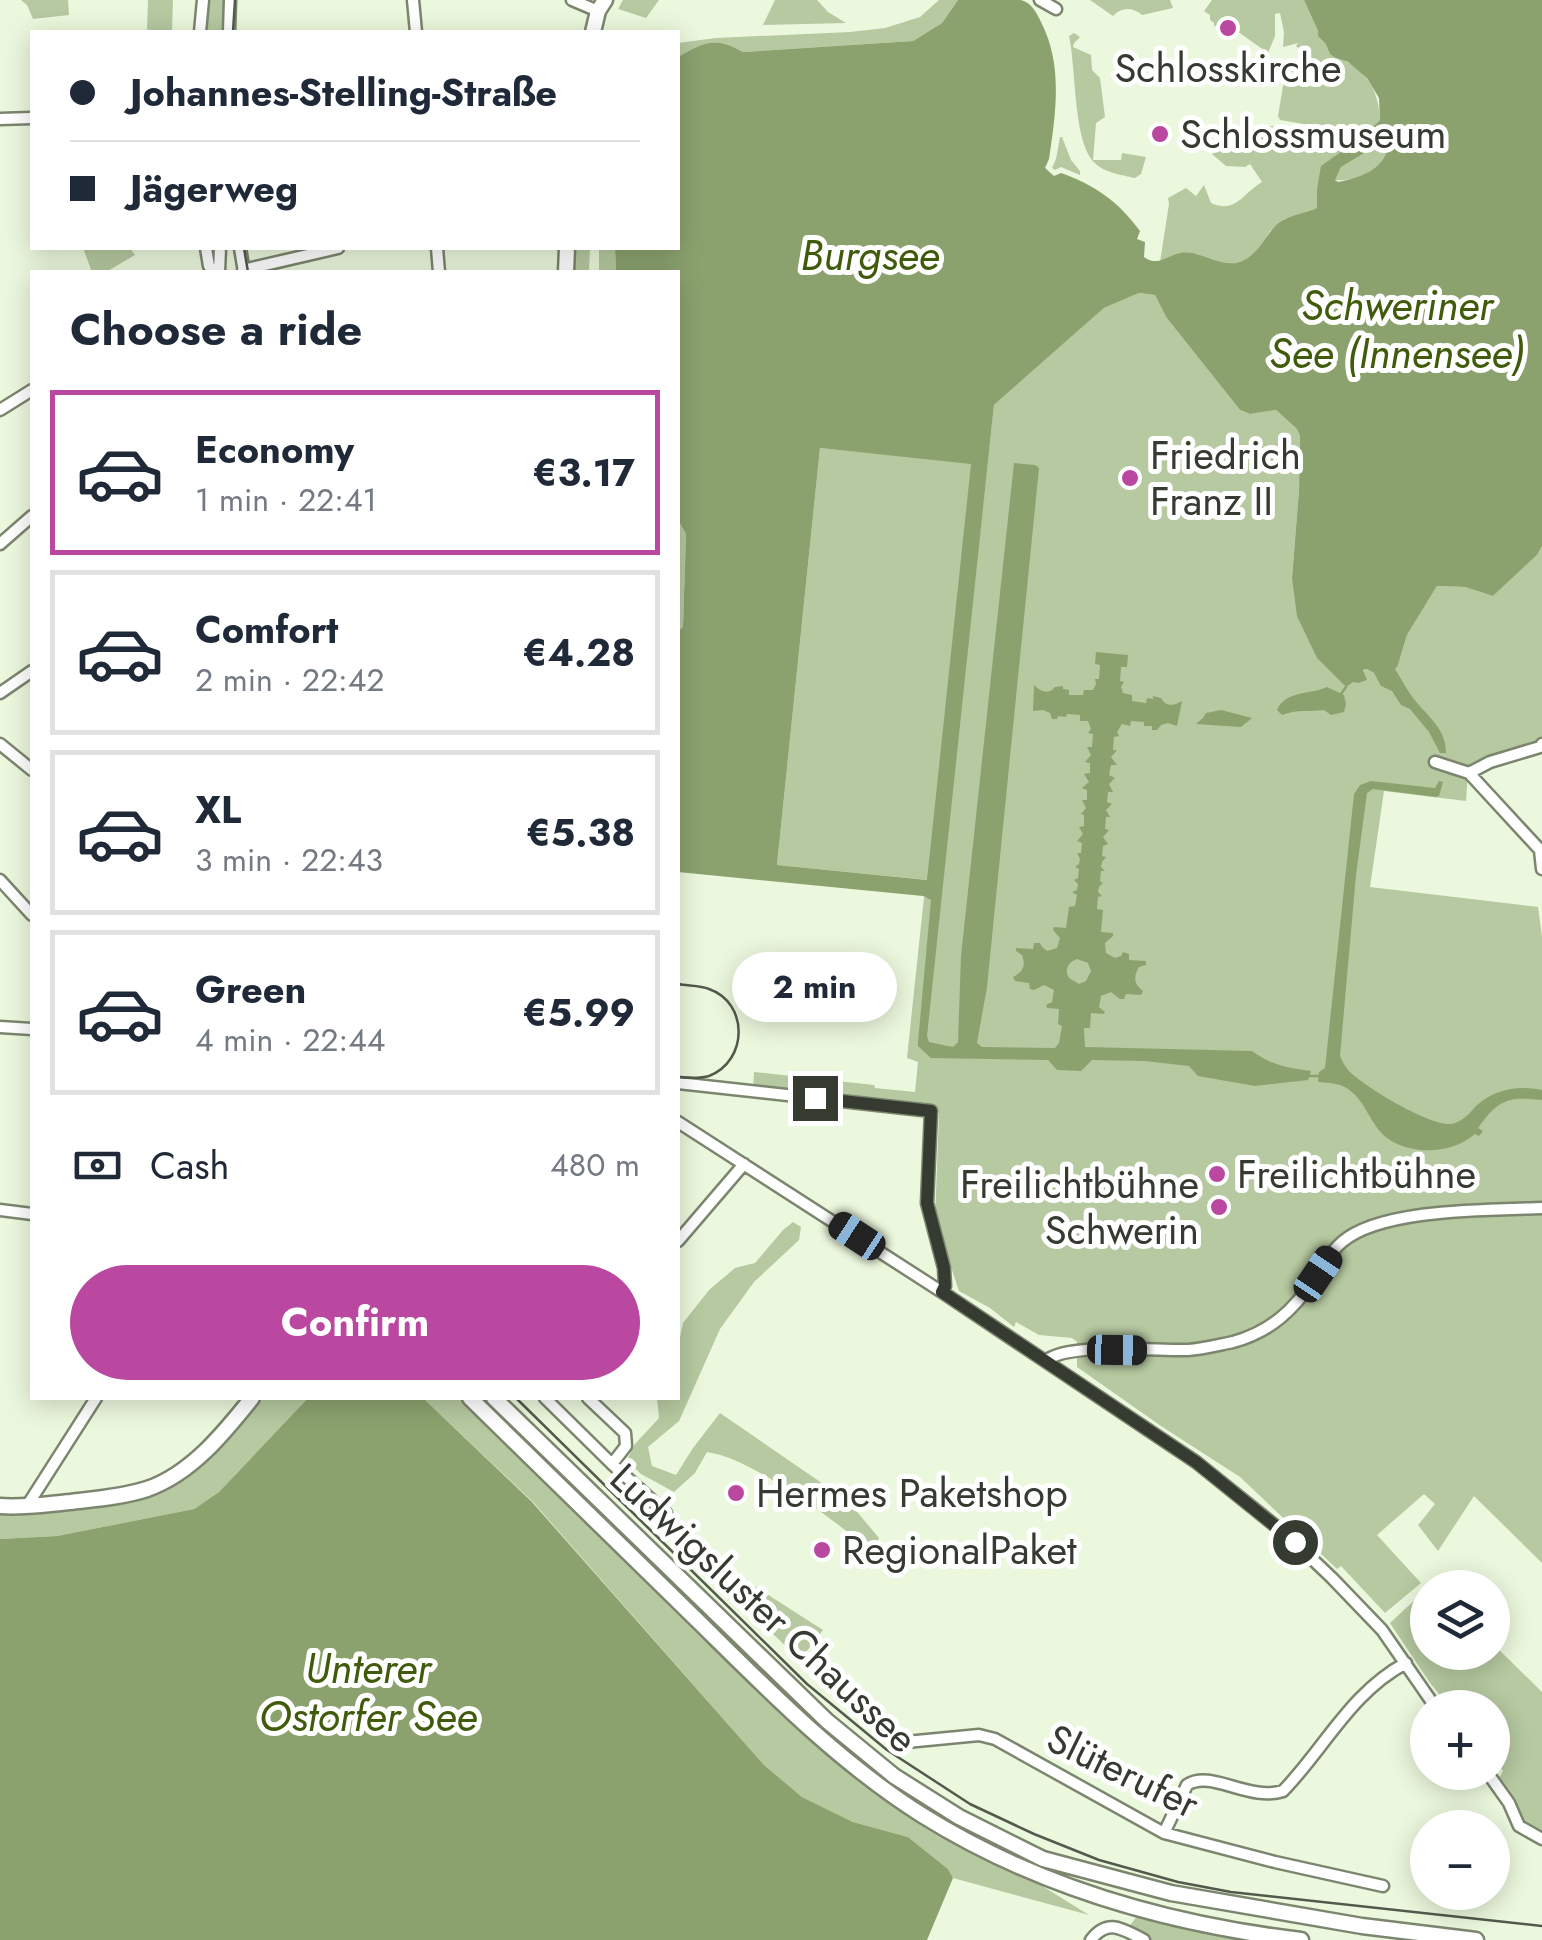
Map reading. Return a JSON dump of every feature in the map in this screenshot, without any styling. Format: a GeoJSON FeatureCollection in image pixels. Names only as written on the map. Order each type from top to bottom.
{"type":"FeatureCollection","features":[{"type":"Feature","properties":{"kind":"street"},"geometry":{"type":"LineString","coordinates":[[200,30],[203,0]]}},
{"type":"Feature","properties":{"kind":"street"},"geometry":{"type":"LineString","coordinates":[[229,30],[230,0]]}},
{"type":"Feature","properties":{"kind":"street"},"geometry":{"type":"LineString","coordinates":[[413,0],[416,30]]}},
{"type":"Feature","properties":{"kind":"street"},"geometry":{"type":"LineString","coordinates":[[572,0],[602,6],[593,30]]}},
{"type":"Feature","properties":{"kind":"street"},"geometry":{"type":"LineString","coordinates":[[1042,1],[1056,9]]}},
{"type":"Feature","properties":{"kind":"street"},"geometry":{"type":"LineString","coordinates":[[0,119],[30,118]]}},
{"type":"Feature","properties":{"kind":"street"},"geometry":{"type":"LineString","coordinates":[[247,270],[330,250]]}},
{"type":"Feature","properties":{"kind":"street"},"geometry":{"type":"LineString","coordinates":[[0,410],[30,391]]}},
{"type":"Feature","properties":{"kind":"street"},"geometry":{"type":"LineString","coordinates":[[0,544],[30,518]]}},
{"type":"Feature","properties":{"kind":"street"},"geometry":{"type":"LineString","coordinates":[[0,693],[30,673]]}},
{"type":"Feature","properties":{"kind":"street"},"geometry":{"type":"LineString","coordinates":[[0,744],[30,768]]}},
{"type":"Feature","properties":{"kind":"street"},"geometry":{"type":"LineString","coordinates":[[1469,773],[1542,744]]}},
{"type":"Feature","properties":{"kind":"street"},"geometry":{"type":"LineString","coordinates":[[1435,762],[1469,773],[1541,850],[1542,869]]}},
{"type":"Feature","properties":{"kind":"street"},"geometry":{"type":"LineString","coordinates":[[0,880],[30,913]]}},
{"type":"Feature","properties":{"kind":"street"},"geometry":{"type":"LineString","coordinates":[[0,1027],[30,1029]]}},
{"type":"Feature","properties":{"kind":"street"},"geometry":{"type":"LineString","coordinates":[[680,1083],[931,1111],[927,1203],[944,1268],[942,1292]]}},
{"type":"Feature","properties":{"kind":"street"},"geometry":{"type":"LineString","coordinates":[[680,1123],[1196,1462],[1265,1516],[1332,1578],[1382,1630],[1424,1690]]}},
{"type":"Feature","properties":{"kind":"street"},"geometry":{"type":"LineString","coordinates":[[680,1239],[744,1164]]}},
{"type":"Feature","properties":{"kind":"street"},"geometry":{"type":"LineString","coordinates":[[1046,1361],[1076,1350],[1191,1350],[1238,1340],[1270,1327],[1289,1313],[1332,1252],[1355,1234],[1431,1213],[1542,1208]]}},
{"type":"Feature","properties":{"kind":"street"},"geometry":{"type":"LineString","coordinates":[[0,1210],[30,1214]]}},
{"type":"Feature","properties":{"kind":"street"},"geometry":{"type":"LineString","coordinates":[[28,1506],[95,1400]]}},
{"type":"Feature","properties":{"kind":"street"},"geometry":{"type":"LineString","coordinates":[[202,1452],[241,1400]]}},
{"type":"Feature","properties":{"kind":"street"},"geometry":{"type":"LineString","coordinates":[[0,1506],[28,1506],[148,1488],[174,1476],[218,1439],[250,1400]]}},
{"type":"Feature","properties":{"kind":"street","name":"Ludwigsluster Chaussee"},"geometry":{"type":"LineString","coordinates":[[472,1400],[780,1702],[850,1763],[920,1814],[1008,1862],[1092,1896],[1181,1920],[1292,1939]]}},
{"type":"Feature","properties":{"kind":"street","name":"Ludwigsluster Chaussee"},"geometry":{"type":"LineString","coordinates":[[496,1400],[826,1721],[882,1767],[973,1824],[1043,1859],[1171,1893],[1362,1933],[1476,1940]]}},
{"type":"Feature","properties":{"kind":"street"},"geometry":{"type":"LineString","coordinates":[[547,1400],[666,1513]]}},
{"type":"Feature","properties":{"kind":"street"},"geometry":{"type":"LineString","coordinates":[[590,1400],[625,1433],[626,1446],[612,1464]]}},
{"type":"Feature","properties":{"kind":"street"},"geometry":{"type":"LineString","coordinates":[[1164,1834],[1187,1786],[1194,1780],[1204,1779],[1270,1796],[1282,1792],[1357,1700],[1406,1663]]}},
{"type":"Feature","properties":{"kind":"street","name":"Slüterufer"},"geometry":{"type":"LineString","coordinates":[[896,1742],[979,1735],[995,1740],[1164,1834],[1382,1886]]}},
{"type":"Feature","properties":{"kind":"street"},"geometry":{"type":"LineString","coordinates":[[1499,1790],[1520,1826],[1542,1839]]}},
{"type":"Feature","properties":{"kind":"street"},"geometry":{"type":"LineString","coordinates":[[1091,1940],[1106,1928],[1118,1927],[1144,1940]]}},
{"type":"Feature","properties":{"kind":"shaded area"},"geometry":{"type":"Polygon","coordinates":[[[21,0],[68,0],[69,15],[33,19],[21,0]]]}},
{"type":"Feature","properties":{"kind":"shaded area"},"geometry":{"type":"Polygon","coordinates":[[[148,0],[173,0],[172,30],[147,30],[148,0]]]}},
{"type":"Feature","properties":{"kind":"shaded area"},"geometry":{"type":"Polygon","coordinates":[[[203,0],[223,0],[223,30],[200,30],[203,0]]]}},
{"type":"Feature","properties":{"kind":"shaded area"},"geometry":{"type":"Polygon","coordinates":[[[623,0],[659,0],[646,18],[618,9],[623,0]]]}},
{"type":"Feature","properties":{"kind":"shaded area"},"geometry":{"type":"Polygon","coordinates":[[[775,0],[817,0],[846,23],[763,25],[775,0]]]}},
{"type":"Feature","properties":{"kind":"shaded area"},"geometry":{"type":"Polygon","coordinates":[[[939,0],[958,0],[942,23],[913,41],[743,52],[710,43],[680,56],[680,43],[850,32],[885,28],[920,17],[939,0]]]}},
{"type":"Feature","properties":{"kind":"shaded area"},"geometry":{"type":"Polygon","coordinates":[[[1090,0],[1170,0],[1173,8],[1142,15],[1127,9],[1113,16],[1090,0]]]}},
{"type":"Feature","properties":{"kind":"shaded area"},"geometry":{"type":"Polygon","coordinates":[[[1212,0],[1304,0],[1318,31],[1331,32],[1336,58],[1355,67],[1369,81],[1380,120],[1322,166],[1318,208],[1284,219],[1270,231],[1254,255],[1227,265],[1197,254],[1160,262],[1168,198],[1186,188],[1196,196],[1204,185],[1211,203],[1227,206],[1262,182],[1250,164],[1226,166],[1212,154],[1261,126],[1310,130],[1310,125],[1280,120],[1278,116],[1284,80],[1314,87],[1316,78],[1285,70],[1285,59],[1303,61],[1298,43],[1283,47],[1280,13],[1275,14],[1275,36],[1268,53],[1227,24],[1214,26],[1204,11],[1212,0]]]}},
{"type":"Feature","properties":{"kind":"shaded area"},"geometry":{"type":"Polygon","coordinates":[[[1074,33],[1080,37],[1073,47],[1091,55],[1092,70],[1100,78],[1105,117],[1096,123],[1093,160],[1121,160],[1122,153],[1146,157],[1141,174],[1135,178],[1101,167],[1092,160],[1086,149],[1078,119],[1069,36],[1074,33]]]}},
{"type":"Feature","properties":{"kind":"shaded area"},"geometry":{"type":"Polygon","coordinates":[[[1060,137],[1080,175],[1061,167],[1052,168],[1060,137]]]}},
{"type":"Feature","properties":{"kind":"shaded area"},"geometry":{"type":"Polygon","coordinates":[[[1383,142],[1388,146],[1387,153],[1379,167],[1360,176],[1334,180],[1341,167],[1383,142]]]}},
{"type":"Feature","properties":{"kind":"shaded area"},"geometry":{"type":"Polygon","coordinates":[[[84,250],[131,250],[135,255],[109,270],[91,270],[84,250]]]}},
{"type":"Feature","properties":{"kind":"shaded area"},"geometry":{"type":"Polygon","coordinates":[[[573,250],[590,250],[589,270],[572,270],[573,250]]]}},
{"type":"Feature","properties":{"kind":"shaded area"},"geometry":{"type":"Polygon","coordinates":[[[599,250],[615,250],[616,270],[599,270],[599,250]]]}},
{"type":"Feature","properties":{"kind":"shaded area"},"geometry":{"type":"Polygon","coordinates":[[[1139,293],[1155,295],[1166,317],[1240,410],[1250,414],[1276,410],[1297,429],[1299,490],[1292,578],[1353,682],[1366,679],[1363,671],[1367,669],[1374,673],[1398,665],[1407,635],[1437,586],[1465,587],[1493,596],[1542,546],[1542,744],[1468,771],[1466,801],[1384,791],[1370,887],[1538,907],[1542,937],[1542,1563],[1474,1496],[1438,1551],[1418,1525],[1435,1504],[1424,1494],[1377,1535],[1410,1571],[1410,1592],[1385,1613],[1341,1566],[1337,1569],[1240,1477],[1077,1367],[1077,1342],[1072,1338],[1039,1335],[1016,1322],[1014,1327],[959,1291],[935,1219],[939,1113],[753,1091],[754,1072],[915,1092],[918,1062],[907,1058],[924,897],[940,901],[994,405],[1104,308],[1139,293]]]}},
{"type":"Feature","properties":{"kind":"shaded area"},"geometry":{"type":"Polygon","coordinates":[[[820,448],[972,463],[928,880],[777,865],[820,448]]]}},
{"type":"Feature","properties":{"kind":"shaded area"},"geometry":{"type":"Polygon","coordinates":[[[680,524],[686,534],[680,629],[680,524]]]}},
{"type":"Feature","properties":{"kind":"shaded area"},"geometry":{"type":"Polygon","coordinates":[[[793,1222],[801,1227],[799,1240],[754,1282],[720,1329],[679,1421],[648,1447],[652,1466],[676,1475],[720,1413],[848,1501],[879,1538],[871,1565],[858,1556],[862,1543],[829,1518],[788,1489],[725,1456],[707,1452],[695,1473],[674,1492],[641,1474],[627,1460],[635,1444],[659,1418],[657,1400],[680,1400],[683,1323],[709,1290],[735,1268],[755,1263],[793,1222]]]}},
{"type":"Feature","properties":{"kind":"shaded area"},"geometry":{"type":"Polygon","coordinates":[[[250,1400],[306,1400],[219,1492],[194,1509],[57,1536],[0,1539],[0,1506],[27,1506],[163,1482],[250,1400]]]}},
{"type":"Feature","properties":{"kind":"shaded area"},"geometry":{"type":"Polygon","coordinates":[[[425,1400],[472,1400],[815,1733],[979,1847],[1089,1915],[953,1878],[948,1869],[908,1837],[853,1822],[802,1797],[764,1765],[533,1502],[425,1400]]]}},
{"type":"Feature","properties":{"kind":"shaded area"},"geometry":{"type":"Polygon","coordinates":[[[748,1582],[823,1630],[800,1660],[733,1595],[748,1582]]]}},
{"type":"Feature","properties":{"kind":"shaded area"},"geometry":{"type":"Polygon","coordinates":[[[1410,1604],[1410,1653],[1390,1623],[1410,1604]]]}},
{"type":"Feature","properties":{"kind":"shaded area"},"geometry":{"type":"Polygon","coordinates":[[[1510,1661],[1542,1692],[1542,1839],[1515,1816],[1500,1790],[1510,1790],[1510,1690],[1436,1690],[1421,1670],[1510,1670],[1510,1661]]]}},
{"type":"Feature","properties":{"kind":"shaded area"},"geometry":{"type":"Polygon","coordinates":[[[1137,1916],[1248,1940],[1145,1940],[1126,1931],[1137,1916]]]}},
{"type":"Feature","properties":{"kind":"water"},"geometry":{"type":"Polygon","coordinates":[[[958,0],[1028,3],[1048,38],[1055,72],[1054,124],[1045,168],[1054,176],[1061,173],[1085,183],[1115,203],[1140,231],[1137,239],[1145,242],[1144,257],[1149,260],[1188,253],[1234,263],[1253,254],[1280,222],[1317,208],[1321,166],[1380,120],[1379,98],[1367,78],[1348,62],[1330,54],[1318,36],[1304,0],[1542,0],[1542,546],[1493,596],[1465,587],[1437,586],[1407,635],[1395,669],[1441,732],[1446,753],[1440,753],[1429,732],[1392,691],[1381,686],[1374,673],[1363,670],[1367,680],[1346,687],[1317,658],[1297,616],[1292,578],[1299,490],[1297,429],[1276,410],[1250,414],[1240,410],[1166,317],[1155,295],[1139,293],[1104,308],[994,405],[929,1042],[953,1047],[958,1042],[961,956],[1014,463],[1035,465],[1039,468],[987,987],[977,1043],[982,1047],[1055,1048],[1062,1026],[1058,1024],[1059,1009],[1046,1005],[1052,1002],[1054,990],[1044,985],[1034,990],[1029,983],[1015,981],[1013,977],[1024,962],[1016,948],[1033,949],[1034,943],[1040,943],[1047,951],[1057,948],[1060,938],[1054,927],[1066,928],[1069,907],[1075,906],[1077,895],[1072,892],[1077,890],[1074,880],[1079,869],[1075,867],[1082,843],[1077,841],[1083,834],[1079,827],[1084,826],[1081,814],[1086,808],[1082,800],[1087,800],[1087,790],[1082,788],[1089,782],[1084,774],[1090,773],[1090,763],[1085,762],[1091,755],[1087,747],[1092,747],[1093,734],[1088,733],[1088,721],[1080,721],[1080,715],[1052,719],[1043,710],[1033,711],[1034,685],[1047,692],[1063,686],[1069,695],[1083,695],[1084,690],[1093,690],[1095,679],[1099,679],[1096,652],[1128,655],[1127,667],[1121,667],[1120,681],[1124,682],[1123,693],[1132,695],[1132,701],[1146,703],[1153,696],[1170,705],[1182,701],[1177,726],[1168,723],[1152,730],[1144,722],[1131,721],[1130,726],[1122,724],[1119,736],[1114,737],[1113,750],[1117,750],[1111,757],[1117,765],[1111,765],[1109,775],[1115,778],[1109,784],[1113,792],[1108,792],[1107,802],[1112,804],[1106,810],[1110,817],[1106,817],[1105,829],[1109,830],[1103,837],[1108,844],[1103,846],[1102,856],[1106,857],[1101,867],[1105,871],[1101,871],[1103,883],[1098,892],[1102,896],[1098,897],[1097,909],[1103,910],[1101,932],[1113,933],[1105,943],[1106,953],[1115,958],[1123,952],[1129,954],[1129,960],[1146,961],[1146,965],[1139,967],[1135,977],[1143,991],[1141,995],[1126,994],[1120,999],[1111,992],[1101,996],[1099,1007],[1105,1012],[1091,1013],[1090,1028],[1084,1028],[1085,1047],[1252,1051],[1280,1065],[1311,1071],[1308,1080],[1255,1086],[1198,1076],[1189,1066],[1145,1061],[1092,1060],[1081,1071],[1057,1070],[1048,1060],[931,1058],[918,1042],[931,900],[923,896],[680,872],[680,629],[686,534],[680,524],[680,270],[616,270],[615,250],[680,250],[680,56],[710,43],[743,52],[913,41],[942,23],[958,0]],[[1383,142],[1341,167],[1335,180],[1369,172],[1381,162],[1388,147],[1383,142]],[[820,448],[777,865],[927,880],[971,464],[820,448]],[[1077,959],[1067,972],[1079,984],[1086,981],[1091,971],[1088,963],[1077,959]]]}},
{"type":"Feature","properties":{"kind":"water"},"geometry":{"type":"Polygon","coordinates":[[[1327,687],[1344,695],[1344,712],[1282,715],[1277,710],[1292,696],[1327,687]]]}},
{"type":"Feature","properties":{"kind":"water"},"geometry":{"type":"Polygon","coordinates":[[[1221,710],[1252,718],[1241,727],[1196,724],[1206,713],[1221,710]]]}},
{"type":"Feature","properties":{"kind":"water"},"geometry":{"type":"Polygon","coordinates":[[[1371,781],[1435,788],[1439,781],[1443,782],[1436,797],[1373,789],[1367,793],[1356,875],[1340,1056],[1343,1062],[1381,1095],[1441,1123],[1459,1121],[1499,1092],[1516,1088],[1542,1090],[1542,1100],[1504,1102],[1478,1128],[1483,1131],[1479,1136],[1475,1134],[1444,1149],[1420,1150],[1397,1144],[1381,1133],[1348,1089],[1318,1082],[1319,1072],[1325,1068],[1354,794],[1360,785],[1371,781]]]}},
{"type":"Feature","properties":{"kind":"water","name":"Unterer Ostorfer See"},"geometry":{"type":"Polygon","coordinates":[[[306,1400],[425,1400],[532,1502],[764,1765],[802,1797],[853,1822],[908,1837],[948,1869],[953,1878],[927,1940],[0,1940],[0,1539],[57,1536],[194,1509],[219,1492],[306,1400]]]}},
{"type":"Feature","properties":{"kind":"waterway"},"geometry":{"type":"LineString","coordinates":[[1341,694],[1346,687]]}},
{"type":"Feature","properties":{"kind":"waterway"},"geometry":{"type":"LineString","coordinates":[[1309,1076],[1320,1076]]}},
{"type":"Feature","properties":{"kind":"tram line"},"geometry":{"type":"LineString","coordinates":[[233,30],[235,0]]}},
{"type":"Feature","properties":{"kind":"tram line"},"geometry":{"type":"LineString","coordinates":[[244,250],[248,270]]}},
{"type":"Feature","properties":{"kind":"tram line"},"geometry":{"type":"LineString","coordinates":[[680,984],[705,988],[722,996],[731,1006],[739,1032],[737,1046],[722,1069],[705,1077],[680,1077]]}},
{"type":"Feature","properties":{"kind":"tram line"},"geometry":{"type":"LineString","coordinates":[[518,1400],[807,1684],[887,1750],[970,1804],[1099,1860],[1178,1882],[1231,1892],[1542,1926]]}},
{"type":"Feature","properties":{"kind":"place","name":"Schlosskirche"},"geometry":{"type":"Point","coordinates":[1228,28]}},
{"type":"Feature","properties":{"kind":"place","name":"Schlossmuseum"},"geometry":{"type":"Point","coordinates":[1160,134]}},
{"type":"Feature","properties":{"kind":"place","name":"Friedrich Franz II"},"geometry":{"type":"Point","coordinates":[1130,478]}},
{"type":"Feature","properties":{"kind":"place","name":"Freilichtbühne"},"geometry":{"type":"Point","coordinates":[1217,1174]}},
{"type":"Feature","properties":{"kind":"place","name":"Freilichtbühne Schwerin"},"geometry":{"type":"Point","coordinates":[1219,1207]}},
{"type":"Feature","properties":{"kind":"place","name":"Hermes Paketshop"},"geometry":{"type":"Point","coordinates":[736,1493]}},
{"type":"Feature","properties":{"kind":"place","name":"RegionalPaket"},"geometry":{"type":"Point","coordinates":[822,1550]}},
{"type":"Feature","properties":{"kind":"route"},"geometry":{"type":"LineString","coordinates":[[815,1098],[931,1111],[927,1203],[944,1268],[942,1292],[1163,1438],[1295,1542]]}},
{"type":"Feature","properties":{"kind":"water label","name":"Burgsee"},"geometry":{"type":"Point","coordinates":[870,255]}},
{"type":"Feature","properties":{"kind":"water label","name":"Schweriner See (Innensee)"},"geometry":{"type":"Point","coordinates":[1397,329]}}]}
